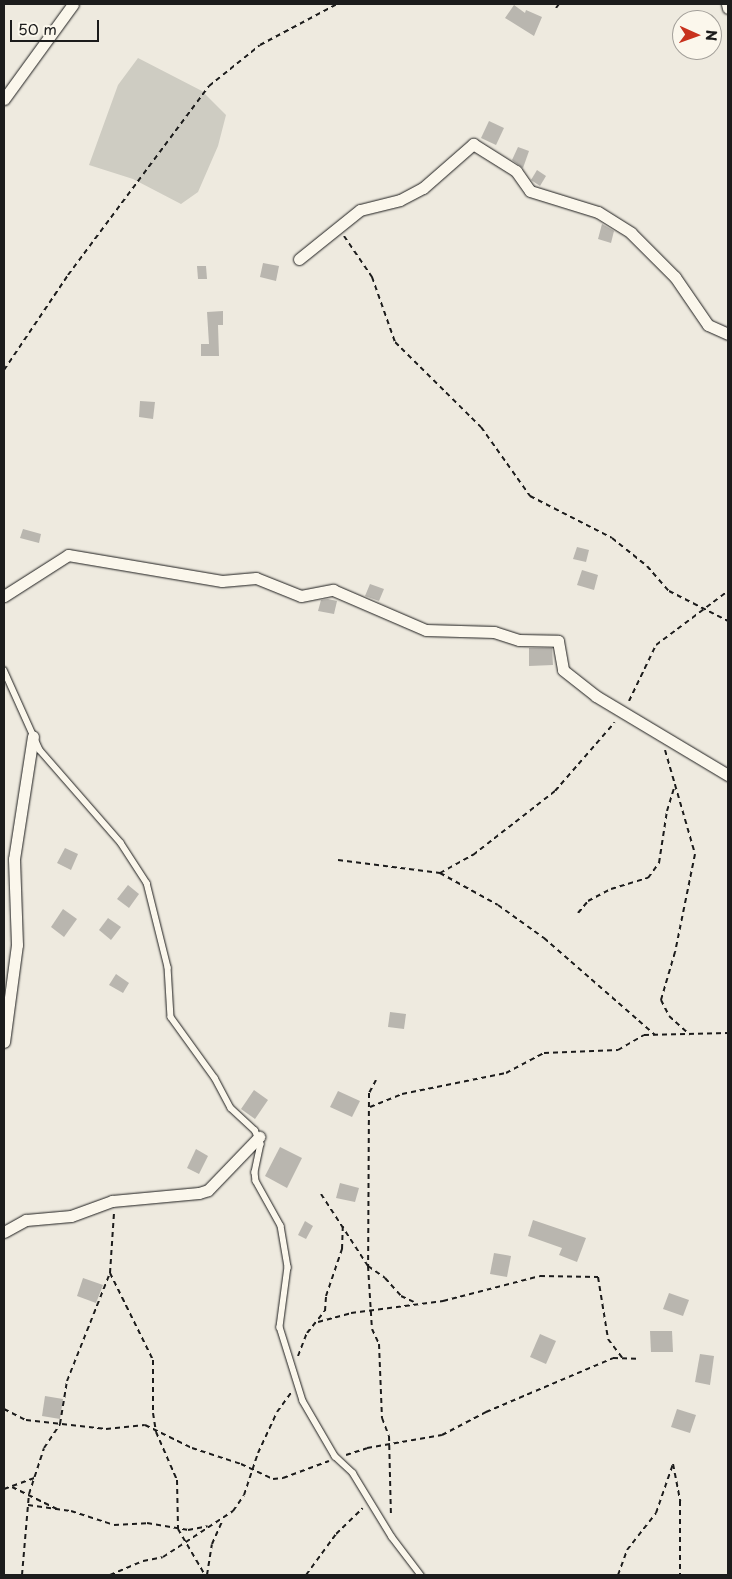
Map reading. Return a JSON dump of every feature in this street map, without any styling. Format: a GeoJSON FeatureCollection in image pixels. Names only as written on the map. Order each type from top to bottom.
{"type":"FeatureCollection","features":[{"type":"Feature","properties":{"kind":"street"},"geometry":{"type":"LineString","coordinates":[[4,99],[73,4]]}},
{"type":"Feature","properties":{"kind":"street"},"geometry":{"type":"LineString","coordinates":[[726,4],[728,8]]}},
{"type":"Feature","properties":{"kind":"street"},"geometry":{"type":"LineString","coordinates":[[299,260],[360,210],[400,200],[422,188],[473,144],[516,171],[530,191],[598,212],[631,233],[675,277],[708,325],[728,334]]}},
{"type":"Feature","properties":{"kind":"street"},"geometry":{"type":"LineString","coordinates":[[4,596],[68,555],[222,581],[256,578],[301,596],[333,590],[426,630],[494,632],[519,640],[558,641],[562,670],[622,714],[728,775]]}},
{"type":"Feature","properties":{"kind":"street"},"geometry":{"type":"LineString","coordinates":[[4,1042],[17,945],[14,859],[33,736]]}},
{"type":"Feature","properties":{"kind":"street"},"geometry":{"type":"LineString","coordinates":[[4,1232],[26,1220],[71,1216],[112,1201],[175,1198],[208,1190],[259,1137]]}},
{"type":"Feature","properties":{"kind":"lane"},"geometry":{"type":"LineString","coordinates":[[4,670],[40,750],[121,843],[146,883],[168,967],[171,1017],[215,1078],[231,1108],[256,1130],[259,1137],[261,1152],[254,1172],[281,1226],[286,1247],[287,1272],[280,1327],[309,1413],[339,1459],[353,1473],[392,1537],[422,1575]]}},
{"type":"Feature","properties":{"kind":"path"},"geometry":{"type":"LineString","coordinates":[[4,370],[68,275],[209,86],[260,45],[337,4]]}},
{"type":"Feature","properties":{"kind":"path"},"geometry":{"type":"LineString","coordinates":[[556,8],[559,4]]}},
{"type":"Feature","properties":{"kind":"path"},"geometry":{"type":"LineString","coordinates":[[338,227],[372,277],[395,342],[481,427],[530,496],[612,538],[647,566],[669,591],[704,610],[728,620]]}},
{"type":"Feature","properties":{"kind":"path"},"geometry":{"type":"LineString","coordinates":[[440,873],[473,856],[555,791],[622,714],[656,645],[728,591]]}},
{"type":"Feature","properties":{"kind":"path"},"geometry":{"type":"LineString","coordinates":[[660,736],[695,854],[676,952],[661,1000],[669,1016],[690,1035]]}},
{"type":"Feature","properties":{"kind":"path"},"geometry":{"type":"LineString","coordinates":[[578,913],[588,901],[611,890],[648,878],[659,863],[667,811],[675,783]]}},
{"type":"Feature","properties":{"kind":"path"},"geometry":{"type":"LineString","coordinates":[[338,860],[440,873],[498,906],[544,938],[656,1035]]}},
{"type":"Feature","properties":{"kind":"path"},"geometry":{"type":"LineString","coordinates":[[369,1107],[388,1097],[506,1073],[544,1053],[618,1050],[644,1035],[728,1033]]}},
{"type":"Feature","properties":{"kind":"path"},"geometry":{"type":"LineString","coordinates":[[376,1080],[369,1093],[368,1266],[372,1329],[379,1344],[382,1418],[390,1444],[388,1492],[392,1537]]}},
{"type":"Feature","properties":{"kind":"path"},"geometry":{"type":"LineString","coordinates":[[321,1194],[368,1266],[405,1299],[416,1302]]}},
{"type":"Feature","properties":{"kind":"path"},"geometry":{"type":"LineString","coordinates":[[22,1575],[29,1494],[44,1448],[60,1424],[67,1381],[110,1273],[112,1201]]}},
{"type":"Feature","properties":{"kind":"path"},"geometry":{"type":"LineString","coordinates":[[295,1371],[307,1333],[318,1322],[325,1311],[326,1296],[342,1249],[342,1224]]}},
{"type":"Feature","properties":{"kind":"path"},"geometry":{"type":"LineString","coordinates":[[110,1273],[153,1360],[153,1413],[156,1430],[177,1480],[178,1529],[184,1542],[206,1575]]}},
{"type":"Feature","properties":{"kind":"path"},"geometry":{"type":"LineString","coordinates":[[318,1322],[351,1312],[372,1311],[416,1302],[443,1301],[540,1276],[598,1277],[608,1339],[623,1359]]}},
{"type":"Feature","properties":{"kind":"path"},"geometry":{"type":"LineString","coordinates":[[4,1409],[26,1420],[106,1429],[138,1423],[192,1448],[231,1460],[265,1477],[283,1478],[339,1459],[358,1450],[442,1435],[486,1412],[613,1358],[637,1359]]}},
{"type":"Feature","properties":{"kind":"path"},"geometry":{"type":"LineString","coordinates":[[206,1575],[212,1544],[225,1518],[244,1495],[252,1470],[277,1412],[297,1379]]}},
{"type":"Feature","properties":{"kind":"path"},"geometry":{"type":"LineString","coordinates":[[618,1575],[628,1550],[656,1513],[672,1464],[680,1501],[680,1575]]}},
{"type":"Feature","properties":{"kind":"path"},"geometry":{"type":"LineString","coordinates":[[4,1489],[35,1478]]}},
{"type":"Feature","properties":{"kind":"path"},"geometry":{"type":"LineString","coordinates":[[12,1487],[59,1510]]}},
{"type":"Feature","properties":{"kind":"path"},"geometry":{"type":"LineString","coordinates":[[306,1575],[336,1534],[368,1500]]}},
{"type":"Feature","properties":{"kind":"path"},"geometry":{"type":"LineString","coordinates":[[28,1505],[79,1513],[104,1524],[147,1523],[178,1529],[210,1526]]}},
{"type":"Feature","properties":{"kind":"path"},"geometry":{"type":"LineString","coordinates":[[110,1575],[143,1561],[162,1557],[225,1518]]}},
{"type":"Feature","properties":{"kind":"shaded area"},"geometry":{"type":"Polygon","coordinates":[[[138,58],[202,91],[226,115],[218,146],[198,192],[181,204],[133,179],[89,165],[118,85],[138,58]]]}},
{"type":"Feature","properties":{"kind":"building"},"geometry":{"type":"Polygon","coordinates":[[[514,5],[525,13],[526,10],[542,17],[534,36],[505,18],[514,5]]]}},
{"type":"Feature","properties":{"kind":"building"},"geometry":{"type":"Polygon","coordinates":[[[489,121],[504,128],[496,145],[481,138],[489,121]]]}},
{"type":"Feature","properties":{"kind":"building"},"geometry":{"type":"Polygon","coordinates":[[[518,147],[529,151],[523,168],[512,160],[518,147]]]}},
{"type":"Feature","properties":{"kind":"building"},"geometry":{"type":"Polygon","coordinates":[[[537,170],[546,176],[540,186],[531,180],[537,170]]]}},
{"type":"Feature","properties":{"kind":"building"},"geometry":{"type":"Polygon","coordinates":[[[602,224],[614,231],[611,243],[598,239],[602,224]]]}},
{"type":"Feature","properties":{"kind":"building"},"geometry":{"type":"Polygon","coordinates":[[[263,263],[279,266],[276,281],[260,277],[263,263]]]}},
{"type":"Feature","properties":{"kind":"building"},"geometry":{"type":"Polygon","coordinates":[[[197,266],[206,266],[207,279],[198,279],[197,266]]]}},
{"type":"Feature","properties":{"kind":"building"},"geometry":{"type":"Polygon","coordinates":[[[223,311],[223,325],[218,325],[219,356],[201,356],[201,344],[209,344],[207,312],[223,311]]]}},
{"type":"Feature","properties":{"kind":"building"},"geometry":{"type":"Polygon","coordinates":[[[140,401],[155,402],[153,419],[139,417],[140,401]]]}},
{"type":"Feature","properties":{"kind":"building"},"geometry":{"type":"Polygon","coordinates":[[[23,529],[41,534],[39,543],[20,538],[23,529]]]}},
{"type":"Feature","properties":{"kind":"building"},"geometry":{"type":"Polygon","coordinates":[[[577,547],[589,550],[586,562],[573,559],[577,547]]]}},
{"type":"Feature","properties":{"kind":"building"},"geometry":{"type":"Polygon","coordinates":[[[582,570],[598,575],[594,590],[577,585],[582,570]]]}},
{"type":"Feature","properties":{"kind":"building"},"geometry":{"type":"Polygon","coordinates":[[[370,584],[384,589],[379,601],[365,596],[370,584]]]}},
{"type":"Feature","properties":{"kind":"building"},"geometry":{"type":"Polygon","coordinates":[[[321,600],[337,601],[334,614],[318,611],[321,600]]]}},
{"type":"Feature","properties":{"kind":"building"},"geometry":{"type":"Polygon","coordinates":[[[529,648],[552,648],[553,665],[529,666],[529,648]]]}},
{"type":"Feature","properties":{"kind":"building"},"geometry":{"type":"Polygon","coordinates":[[[65,848],[78,854],[71,870],[57,863],[65,848]]]}},
{"type":"Feature","properties":{"kind":"building"},"geometry":{"type":"Polygon","coordinates":[[[128,885],[139,894],[129,908],[117,899],[128,885]]]}},
{"type":"Feature","properties":{"kind":"building"},"geometry":{"type":"Polygon","coordinates":[[[63,909],[77,919],[64,937],[51,927],[63,909]]]}},
{"type":"Feature","properties":{"kind":"building"},"geometry":{"type":"Polygon","coordinates":[[[108,918],[121,927],[111,940],[99,930],[108,918]]]}},
{"type":"Feature","properties":{"kind":"building"},"geometry":{"type":"Polygon","coordinates":[[[116,974],[129,983],[123,993],[109,985],[116,974]]]}},
{"type":"Feature","properties":{"kind":"building"},"geometry":{"type":"Polygon","coordinates":[[[390,1012],[406,1014],[404,1029],[388,1027],[390,1012]]]}},
{"type":"Feature","properties":{"kind":"building"},"geometry":{"type":"Polygon","coordinates":[[[254,1090],[268,1100],[255,1119],[241,1109],[254,1090]]]}},
{"type":"Feature","properties":{"kind":"building"},"geometry":{"type":"Polygon","coordinates":[[[338,1091],[360,1101],[352,1117],[330,1107],[338,1091]]]}},
{"type":"Feature","properties":{"kind":"building"},"geometry":{"type":"Polygon","coordinates":[[[280,1147],[302,1158],[287,1188],[265,1176],[280,1147]]]}},
{"type":"Feature","properties":{"kind":"building"},"geometry":{"type":"Polygon","coordinates":[[[196,1149],[208,1156],[199,1174],[187,1168],[196,1149]]]}},
{"type":"Feature","properties":{"kind":"building"},"geometry":{"type":"Polygon","coordinates":[[[340,1183],[359,1188],[355,1202],[336,1198],[340,1183]]]}},
{"type":"Feature","properties":{"kind":"building"},"geometry":{"type":"Polygon","coordinates":[[[533,1220],[586,1238],[577,1262],[559,1255],[562,1248],[528,1236],[533,1220]]]}},
{"type":"Feature","properties":{"kind":"building"},"geometry":{"type":"Polygon","coordinates":[[[305,1221],[313,1226],[306,1239],[298,1235],[305,1221]]]}},
{"type":"Feature","properties":{"kind":"building"},"geometry":{"type":"Polygon","coordinates":[[[494,1253],[511,1256],[507,1277],[490,1274],[494,1253]]]}},
{"type":"Feature","properties":{"kind":"building"},"geometry":{"type":"Polygon","coordinates":[[[83,1278],[103,1285],[96,1303],[77,1296],[83,1278]]]}},
{"type":"Feature","properties":{"kind":"building"},"geometry":{"type":"Polygon","coordinates":[[[669,1293],[689,1300],[683,1316],[663,1309],[669,1293]]]}},
{"type":"Feature","properties":{"kind":"building"},"geometry":{"type":"Polygon","coordinates":[[[650,1331],[672,1331],[673,1352],[651,1352],[650,1331]]]}},
{"type":"Feature","properties":{"kind":"building"},"geometry":{"type":"Polygon","coordinates":[[[540,1334],[556,1341],[546,1364],[530,1357],[540,1334]]]}},
{"type":"Feature","properties":{"kind":"building"},"geometry":{"type":"Polygon","coordinates":[[[700,1354],[714,1356],[710,1385],[695,1382],[700,1354]]]}},
{"type":"Feature","properties":{"kind":"building"},"geometry":{"type":"Polygon","coordinates":[[[45,1396],[63,1399],[60,1419],[42,1416],[45,1396]]]}},
{"type":"Feature","properties":{"kind":"building"},"geometry":{"type":"Polygon","coordinates":[[[677,1409],[696,1415],[690,1433],[671,1427],[677,1409]]]}}]}
